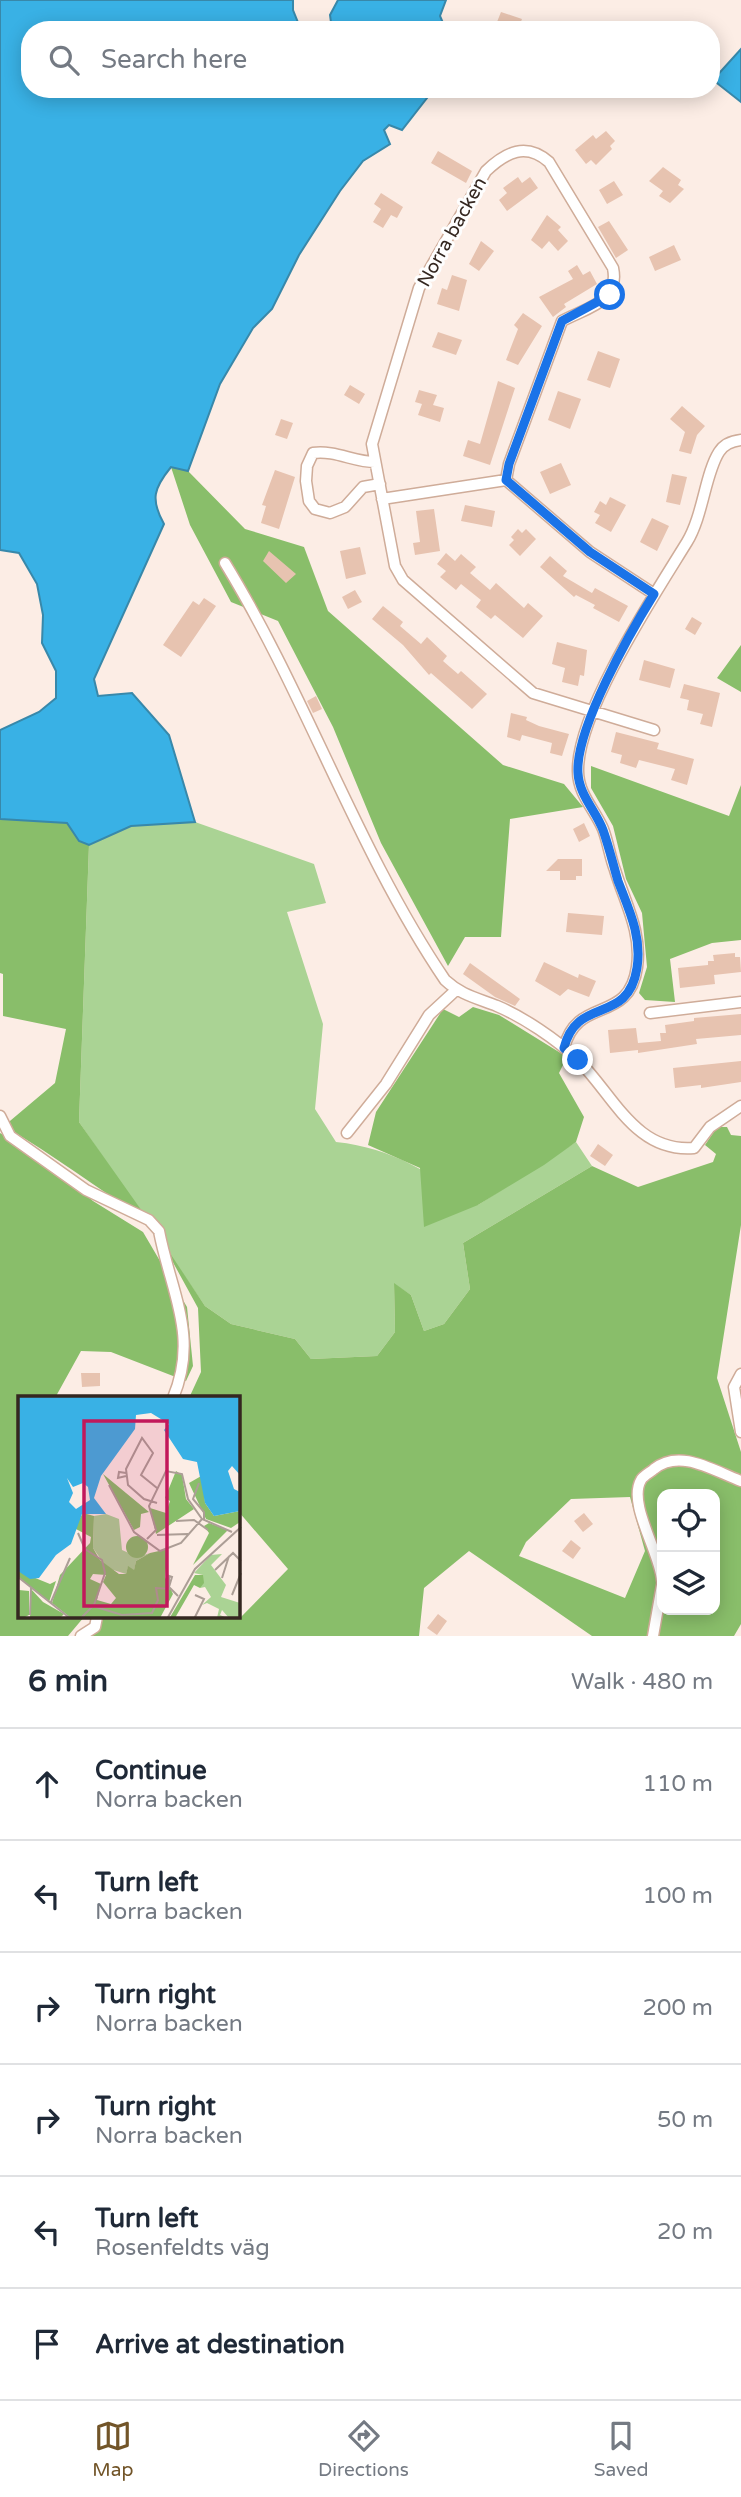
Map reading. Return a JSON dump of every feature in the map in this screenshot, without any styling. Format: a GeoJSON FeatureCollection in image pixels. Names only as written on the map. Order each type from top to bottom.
{"type":"FeatureCollection","features":[{"type":"Feature","properties":{"kind":"street","name":"Norra backen"},"geometry":{"type":"LineString","coordinates":[[506,480],[509,464],[562,321],[610,295],[616,283],[613,268],[549,162],[537,152],[519,150],[501,157],[486,171],[419,288],[372,444],[395,566],[403,580],[533,692],[654,730]]}},
{"type":"Feature","properties":{"kind":"street"},"geometry":{"type":"LineString","coordinates":[[564,1048],[568,1030],[579,1019],[621,1001],[631,988],[637,967],[637,932],[631,909],[614,869],[603,828],[582,791],[578,774],[579,757],[593,713],[635,623],[692,534],[719,452],[731,441],[741,440]]}},
{"type":"Feature","properties":{"kind":"street"},"geometry":{"type":"LineString","coordinates":[[375,461],[362,462],[325,452],[313,453],[307,466],[309,501],[315,509],[330,513],[345,507],[363,486],[380,484]]}},
{"type":"Feature","properties":{"kind":"street"},"geometry":{"type":"LineString","coordinates":[[382,499],[506,480],[590,552],[654,594]]}},
{"type":"Feature","properties":{"kind":"street"},"geometry":{"type":"LineString","coordinates":[[225,563],[304,709],[346,802],[432,960],[456,990],[497,1006],[564,1048],[587,1070],[631,1124],[652,1140],[677,1150],[694,1148],[709,1127],[741,1106]]}},
{"type":"Feature","properties":{"kind":"street"},"geometry":{"type":"LineString","coordinates":[[347,1133],[386,1084],[429,1015],[456,990]]}},
{"type":"Feature","properties":{"kind":"street"},"geometry":{"type":"LineString","coordinates":[[650,1013],[741,1002]]}},
{"type":"Feature","properties":{"kind":"street"},"geometry":{"type":"LineString","coordinates":[[0,1116],[10,1136],[86,1190],[149,1220],[159,1231],[186,1348],[182,1376],[174,1396]]}},
{"type":"Feature","properties":{"kind":"street"},"geometry":{"type":"LineString","coordinates":[[741,1374],[734,1387],[741,1432]]}},
{"type":"Feature","properties":{"kind":"street"},"geometry":{"type":"LineString","coordinates":[[657,1556],[644,1523],[638,1494],[641,1480],[661,1463],[688,1460],[741,1482]]}},
{"type":"Feature","properties":{"kind":"street"},"geometry":{"type":"LineString","coordinates":[[653,1636],[657,1612]]}},
{"type":"Feature","properties":{"kind":"street"},"geometry":{"type":"LineString","coordinates":[[81,1636],[95,1627],[97,1618]]}},
{"type":"Feature","properties":{"kind":"green space"},"geometry":{"type":"Polygon","coordinates":[[[171,467],[188,471],[245,529],[304,547],[328,611],[503,765],[564,784],[583,807],[510,819],[501,937],[465,937],[448,966],[381,843],[333,727],[278,621],[231,602],[190,525],[171,467]]]}},
{"type":"Feature","properties":{"kind":"green space"},"geometry":{"type":"Polygon","coordinates":[[[741,645],[741,692],[717,678],[741,645]]]}},
{"type":"Feature","properties":{"kind":"green space"},"geometry":{"type":"Polygon","coordinates":[[[591,766],[729,816],[741,785],[741,940],[712,943],[670,959],[675,1002],[645,1000],[639,993],[647,967],[642,913],[626,879],[613,826],[591,788],[591,766]]]}},
{"type":"Feature","properties":{"kind":"green space"},"geometry":{"type":"Polygon","coordinates":[[[0,819],[68,823],[79,841],[89,845],[79,1122],[149,1221],[4,1126],[55,1083],[66,1029],[3,1016],[3,974],[0,973],[0,819]]]}},
{"type":"Feature","properties":{"kind":"green space"},"geometry":{"type":"Polygon","coordinates":[[[195,822],[314,864],[326,903],[287,912],[323,1024],[315,1109],[336,1142],[394,1156],[478,1205],[576,1142],[592,1166],[463,1243],[470,1289],[444,1324],[424,1331],[411,1295],[394,1284],[395,1332],[377,1356],[311,1359],[295,1339],[231,1324],[205,1306],[79,1122],[89,845],[131,826],[195,822]]]}},
{"type":"Feature","properties":{"kind":"green space"},"geometry":{"type":"Polygon","coordinates":[[[473,1007],[499,1015],[567,1057],[559,1073],[584,1117],[576,1142],[544,1165],[478,1205],[424,1227],[420,1168],[368,1145],[376,1112],[443,1009],[459,1017],[473,1007]]]}},
{"type":"Feature","properties":{"kind":"green space"},"geometry":{"type":"Polygon","coordinates":[[[717,1127],[727,1127],[731,1135],[741,1136],[741,1225],[717,1378],[741,1452],[741,1624],[734,1636],[592,1636],[469,1551],[424,1588],[419,1636],[78,1636],[95,1618],[240,1618],[288,1569],[240,1513],[240,1396],[190,1396],[201,1372],[198,1308],[158,1235],[205,1306],[231,1324],[295,1339],[311,1359],[377,1356],[395,1332],[394,1283],[411,1295],[424,1331],[444,1324],[470,1289],[463,1243],[592,1166],[638,1187],[713,1162],[716,1154],[705,1145],[717,1127]],[[630,1497],[571,1499],[526,1542],[519,1556],[625,1598],[645,1551],[630,1497]]]}},
{"type":"Feature","properties":{"kind":"green space"},"geometry":{"type":"Polygon","coordinates":[[[0,1133],[45,1160],[93,1201],[143,1232],[187,1307],[193,1366],[186,1381],[111,1352],[81,1351],[56,1396],[18,1396],[18,1618],[83,1618],[68,1636],[0,1636],[0,1133]]]}},
{"type":"Feature","properties":{"kind":"water"},"geometry":{"type":"Polygon","coordinates":[[[0,0],[293,0],[297,21],[21,21],[21,98],[427,98],[402,130],[389,125],[384,130],[390,144],[363,161],[340,191],[299,255],[272,309],[253,328],[220,384],[188,471],[171,467],[161,481],[156,501],[164,524],[94,679],[98,696],[132,693],[169,735],[195,822],[131,826],[89,845],[79,841],[67,823],[0,819],[0,730],[39,712],[56,698],[56,671],[42,643],[43,615],[37,584],[19,553],[0,550],[0,0]]]}},
{"type":"Feature","properties":{"kind":"water"},"geometry":{"type":"Polygon","coordinates":[[[338,0],[446,0],[440,16],[442,21],[331,21],[330,15],[338,0]]]}},
{"type":"Feature","properties":{"kind":"water"},"geometry":{"type":"Polygon","coordinates":[[[741,49],[741,102],[720,86],[720,72],[741,49]]]}},
{"type":"Feature","properties":{"kind":"building"},"geometry":{"type":"Polygon","coordinates":[[[501,12],[522,19],[521,21],[497,21],[501,12]]]}},
{"type":"Feature","properties":{"kind":"building"},"geometry":{"type":"Polygon","coordinates":[[[606,131],[615,141],[610,146],[612,149],[596,165],[591,160],[586,164],[575,150],[593,135],[596,139],[606,131]]]}},
{"type":"Feature","properties":{"kind":"building"},"geometry":{"type":"Polygon","coordinates":[[[438,151],[472,171],[466,183],[431,163],[438,151]]]}},
{"type":"Feature","properties":{"kind":"building"},"geometry":{"type":"Polygon","coordinates":[[[663,167],[681,180],[678,185],[684,189],[670,203],[659,196],[663,191],[649,181],[663,167]]]}},
{"type":"Feature","properties":{"kind":"building"},"geometry":{"type":"Polygon","coordinates":[[[518,177],[522,183],[530,177],[538,188],[507,211],[499,200],[507,193],[503,188],[518,177]]]}},
{"type":"Feature","properties":{"kind":"building"},"geometry":{"type":"Polygon","coordinates":[[[614,181],[623,195],[607,204],[599,190],[614,181]]]}},
{"type":"Feature","properties":{"kind":"building"},"geometry":{"type":"Polygon","coordinates":[[[381,193],[403,207],[397,218],[391,215],[383,228],[373,222],[381,209],[374,204],[381,193]]]}},
{"type":"Feature","properties":{"kind":"building"},"geometry":{"type":"Polygon","coordinates":[[[547,215],[561,227],[558,230],[568,241],[558,251],[549,241],[542,249],[531,240],[547,215]]]}},
{"type":"Feature","properties":{"kind":"building"},"geometry":{"type":"Polygon","coordinates":[[[609,221],[628,250],[616,258],[598,227],[609,221]]]}},
{"type":"Feature","properties":{"kind":"building"},"geometry":{"type":"Polygon","coordinates":[[[481,241],[494,251],[479,271],[469,264],[481,241]]]}},
{"type":"Feature","properties":{"kind":"building"},"geometry":{"type":"Polygon","coordinates":[[[674,245],[681,260],[655,271],[649,257],[674,245]]]}},
{"type":"Feature","properties":{"kind":"building"},"geometry":{"type":"Polygon","coordinates":[[[577,265],[583,275],[590,271],[597,284],[564,304],[566,307],[553,317],[539,297],[573,279],[568,271],[577,265]]]}},
{"type":"Feature","properties":{"kind":"building"},"geometry":{"type":"Polygon","coordinates":[[[452,275],[467,280],[459,311],[437,304],[442,288],[447,290],[452,275]]]}},
{"type":"Feature","properties":{"kind":"building"},"geometry":{"type":"Polygon","coordinates":[[[523,313],[542,326],[518,365],[506,360],[518,329],[514,325],[523,313]]]}},
{"type":"Feature","properties":{"kind":"building"},"geometry":{"type":"Polygon","coordinates":[[[438,332],[462,340],[456,355],[432,347],[438,332]]]}},
{"type":"Feature","properties":{"kind":"building"},"geometry":{"type":"Polygon","coordinates":[[[598,351],[620,359],[610,388],[587,380],[598,351]]]}},
{"type":"Feature","properties":{"kind":"building"},"geometry":{"type":"Polygon","coordinates":[[[498,381],[515,388],[490,465],[463,456],[468,440],[480,444],[498,381]]]}},
{"type":"Feature","properties":{"kind":"building"},"geometry":{"type":"Polygon","coordinates":[[[350,385],[365,394],[359,404],[344,395],[350,385]]]}},
{"type":"Feature","properties":{"kind":"building"},"geometry":{"type":"Polygon","coordinates":[[[419,390],[437,395],[433,405],[444,408],[440,422],[418,415],[422,404],[415,402],[419,390]]]}},
{"type":"Feature","properties":{"kind":"building"},"geometry":{"type":"Polygon","coordinates":[[[558,391],[581,399],[570,429],[548,420],[558,391]]]}},
{"type":"Feature","properties":{"kind":"building"},"geometry":{"type":"Polygon","coordinates":[[[682,406],[705,426],[697,435],[691,454],[679,451],[685,432],[670,419],[682,406]]]}},
{"type":"Feature","properties":{"kind":"building"},"geometry":{"type":"Polygon","coordinates":[[[281,419],[293,423],[287,439],[275,435],[281,419]]]}},
{"type":"Feature","properties":{"kind":"building"},"geometry":{"type":"Polygon","coordinates":[[[561,463],[571,485],[550,494],[540,472],[561,463]]]}},
{"type":"Feature","properties":{"kind":"building"},"geometry":{"type":"Polygon","coordinates":[[[275,470],[295,477],[279,529],[261,523],[266,506],[262,505],[275,470]]]}},
{"type":"Feature","properties":{"kind":"building"},"geometry":{"type":"Polygon","coordinates":[[[672,474],[687,477],[680,505],[666,502],[672,474]]]}},
{"type":"Feature","properties":{"kind":"building"},"geometry":{"type":"Polygon","coordinates":[[[610,497],[626,505],[611,532],[595,523],[600,515],[594,512],[600,501],[606,505],[610,497]]]}},
{"type":"Feature","properties":{"kind":"building"},"geometry":{"type":"Polygon","coordinates":[[[465,505],[495,511],[492,527],[461,521],[465,505]]]}},
{"type":"Feature","properties":{"kind":"building"},"geometry":{"type":"Polygon","coordinates":[[[434,509],[440,551],[415,555],[413,543],[420,542],[416,511],[434,509]]]}},
{"type":"Feature","properties":{"kind":"building"},"geometry":{"type":"Polygon","coordinates":[[[652,518],[669,526],[657,551],[640,542],[652,518]]]}},
{"type":"Feature","properties":{"kind":"building"},"geometry":{"type":"Polygon","coordinates":[[[518,529],[522,533],[526,529],[536,539],[520,556],[509,545],[514,540],[511,537],[518,529]]]}},
{"type":"Feature","properties":{"kind":"building"},"geometry":{"type":"Polygon","coordinates":[[[360,547],[366,574],[346,579],[340,551],[360,547]]]}},
{"type":"Feature","properties":{"kind":"building"},"geometry":{"type":"Polygon","coordinates":[[[269,551],[296,574],[286,583],[263,561],[269,551]]]}},
{"type":"Feature","properties":{"kind":"building"},"geometry":{"type":"Polygon","coordinates":[[[446,553],[455,561],[461,554],[476,567],[470,573],[490,590],[496,583],[524,608],[528,603],[543,616],[523,638],[495,615],[491,619],[476,607],[481,600],[461,584],[456,590],[440,577],[446,571],[437,564],[446,553]]]}},
{"type":"Feature","properties":{"kind":"building"},"geometry":{"type":"Polygon","coordinates":[[[550,556],[567,571],[563,576],[592,593],[595,588],[628,606],[619,622],[593,608],[595,605],[576,595],[574,597],[540,567],[550,556]]]}},
{"type":"Feature","properties":{"kind":"building"},"geometry":{"type":"Polygon","coordinates":[[[355,590],[362,602],[348,609],[342,597],[355,590]]]}},
{"type":"Feature","properties":{"kind":"building"},"geometry":{"type":"Polygon","coordinates":[[[204,598],[216,606],[181,657],[163,645],[193,601],[199,605],[204,598]]]}},
{"type":"Feature","properties":{"kind":"building"},"geometry":{"type":"Polygon","coordinates":[[[383,606],[403,622],[400,626],[421,644],[427,637],[447,656],[443,661],[458,674],[461,671],[487,694],[472,709],[431,673],[429,675],[403,645],[372,619],[383,606]]]}},
{"type":"Feature","properties":{"kind":"building"},"geometry":{"type":"Polygon","coordinates":[[[692,617],[702,623],[695,635],[685,629],[692,617]]]}},
{"type":"Feature","properties":{"kind":"building"},"geometry":{"type":"Polygon","coordinates":[[[557,642],[587,650],[584,676],[580,675],[578,686],[562,682],[565,668],[552,664],[557,642]]]}},
{"type":"Feature","properties":{"kind":"building"},"geometry":{"type":"Polygon","coordinates":[[[644,660],[675,669],[670,688],[639,680],[644,660]]]}},
{"type":"Feature","properties":{"kind":"building"},"geometry":{"type":"Polygon","coordinates":[[[684,684],[720,693],[712,727],[700,724],[703,714],[687,710],[689,700],[680,698],[684,684]]]}},
{"type":"Feature","properties":{"kind":"building"},"geometry":{"type":"Polygon","coordinates":[[[316,696],[322,709],[313,713],[307,701],[316,696]]]}},
{"type":"Feature","properties":{"kind":"building"},"geometry":{"type":"Polygon","coordinates":[[[511,713],[527,717],[526,720],[539,726],[569,734],[562,756],[550,753],[552,743],[522,735],[520,741],[507,737],[511,713]]]}},
{"type":"Feature","properties":{"kind":"building"},"geometry":{"type":"Polygon","coordinates":[[[616,732],[659,743],[657,749],[694,759],[687,785],[671,780],[675,769],[639,760],[636,768],[620,763],[622,755],[611,752],[616,732]]]}},
{"type":"Feature","properties":{"kind":"building"},"geometry":{"type":"Polygon","coordinates":[[[584,823],[590,836],[579,842],[573,829],[584,823]]]}},
{"type":"Feature","properties":{"kind":"building"},"geometry":{"type":"Polygon","coordinates":[[[558,859],[582,859],[582,876],[576,876],[576,880],[560,880],[560,871],[546,871],[558,859]]]}},
{"type":"Feature","properties":{"kind":"building"},"geometry":{"type":"Polygon","coordinates":[[[568,913],[604,916],[602,935],[566,932],[568,913]]]}},
{"type":"Feature","properties":{"kind":"building"},"geometry":{"type":"Polygon","coordinates":[[[735,953],[735,957],[740,957],[741,972],[714,975],[715,984],[680,988],[678,968],[708,965],[708,961],[714,961],[713,955],[735,953]]]}},
{"type":"Feature","properties":{"kind":"building"},"geometry":{"type":"Polygon","coordinates":[[[544,962],[578,978],[579,974],[596,981],[589,997],[568,989],[560,996],[535,981],[544,962]]]}},
{"type":"Feature","properties":{"kind":"building"},"geometry":{"type":"Polygon","coordinates":[[[470,963],[520,999],[515,1006],[495,997],[463,974],[470,963]]]}},
{"type":"Feature","properties":{"kind":"building"},"geometry":{"type":"Polygon","coordinates":[[[741,1014],[741,1035],[696,1039],[697,1044],[638,1053],[638,1050],[610,1053],[608,1030],[636,1028],[638,1043],[661,1041],[660,1033],[666,1033],[665,1025],[694,1021],[694,1018],[741,1014]]]}},
{"type":"Feature","properties":{"kind":"building"},"geometry":{"type":"Polygon","coordinates":[[[741,1061],[741,1082],[701,1088],[701,1085],[675,1088],[673,1068],[741,1061]]]}},
{"type":"Feature","properties":{"kind":"building"},"geometry":{"type":"Polygon","coordinates":[[[598,1144],[613,1155],[605,1166],[590,1156],[598,1144]]]}},
{"type":"Feature","properties":{"kind":"building"},"geometry":{"type":"Polygon","coordinates":[[[81,1373],[100,1373],[100,1386],[82,1387],[81,1373]]]}},
{"type":"Feature","properties":{"kind":"building"},"geometry":{"type":"Polygon","coordinates":[[[584,1513],[593,1524],[583,1532],[574,1521],[584,1513]]]}},
{"type":"Feature","properties":{"kind":"building"},"geometry":{"type":"Polygon","coordinates":[[[571,1540],[581,1548],[573,1559],[562,1551],[571,1540]]]}},
{"type":"Feature","properties":{"kind":"building"},"geometry":{"type":"Polygon","coordinates":[[[438,1614],[447,1621],[437,1635],[427,1628],[438,1614]]]}},
{"type":"Feature","properties":{"kind":"route"},"geometry":{"type":"LineString","coordinates":[[578,1060],[564,1048],[568,1030],[579,1019],[621,1001],[631,988],[637,967],[637,932],[631,909],[614,869],[603,828],[582,791],[578,774],[579,757],[604,688],[635,623],[654,594],[590,552],[506,480],[509,464],[562,321],[610,295]]}}]}
